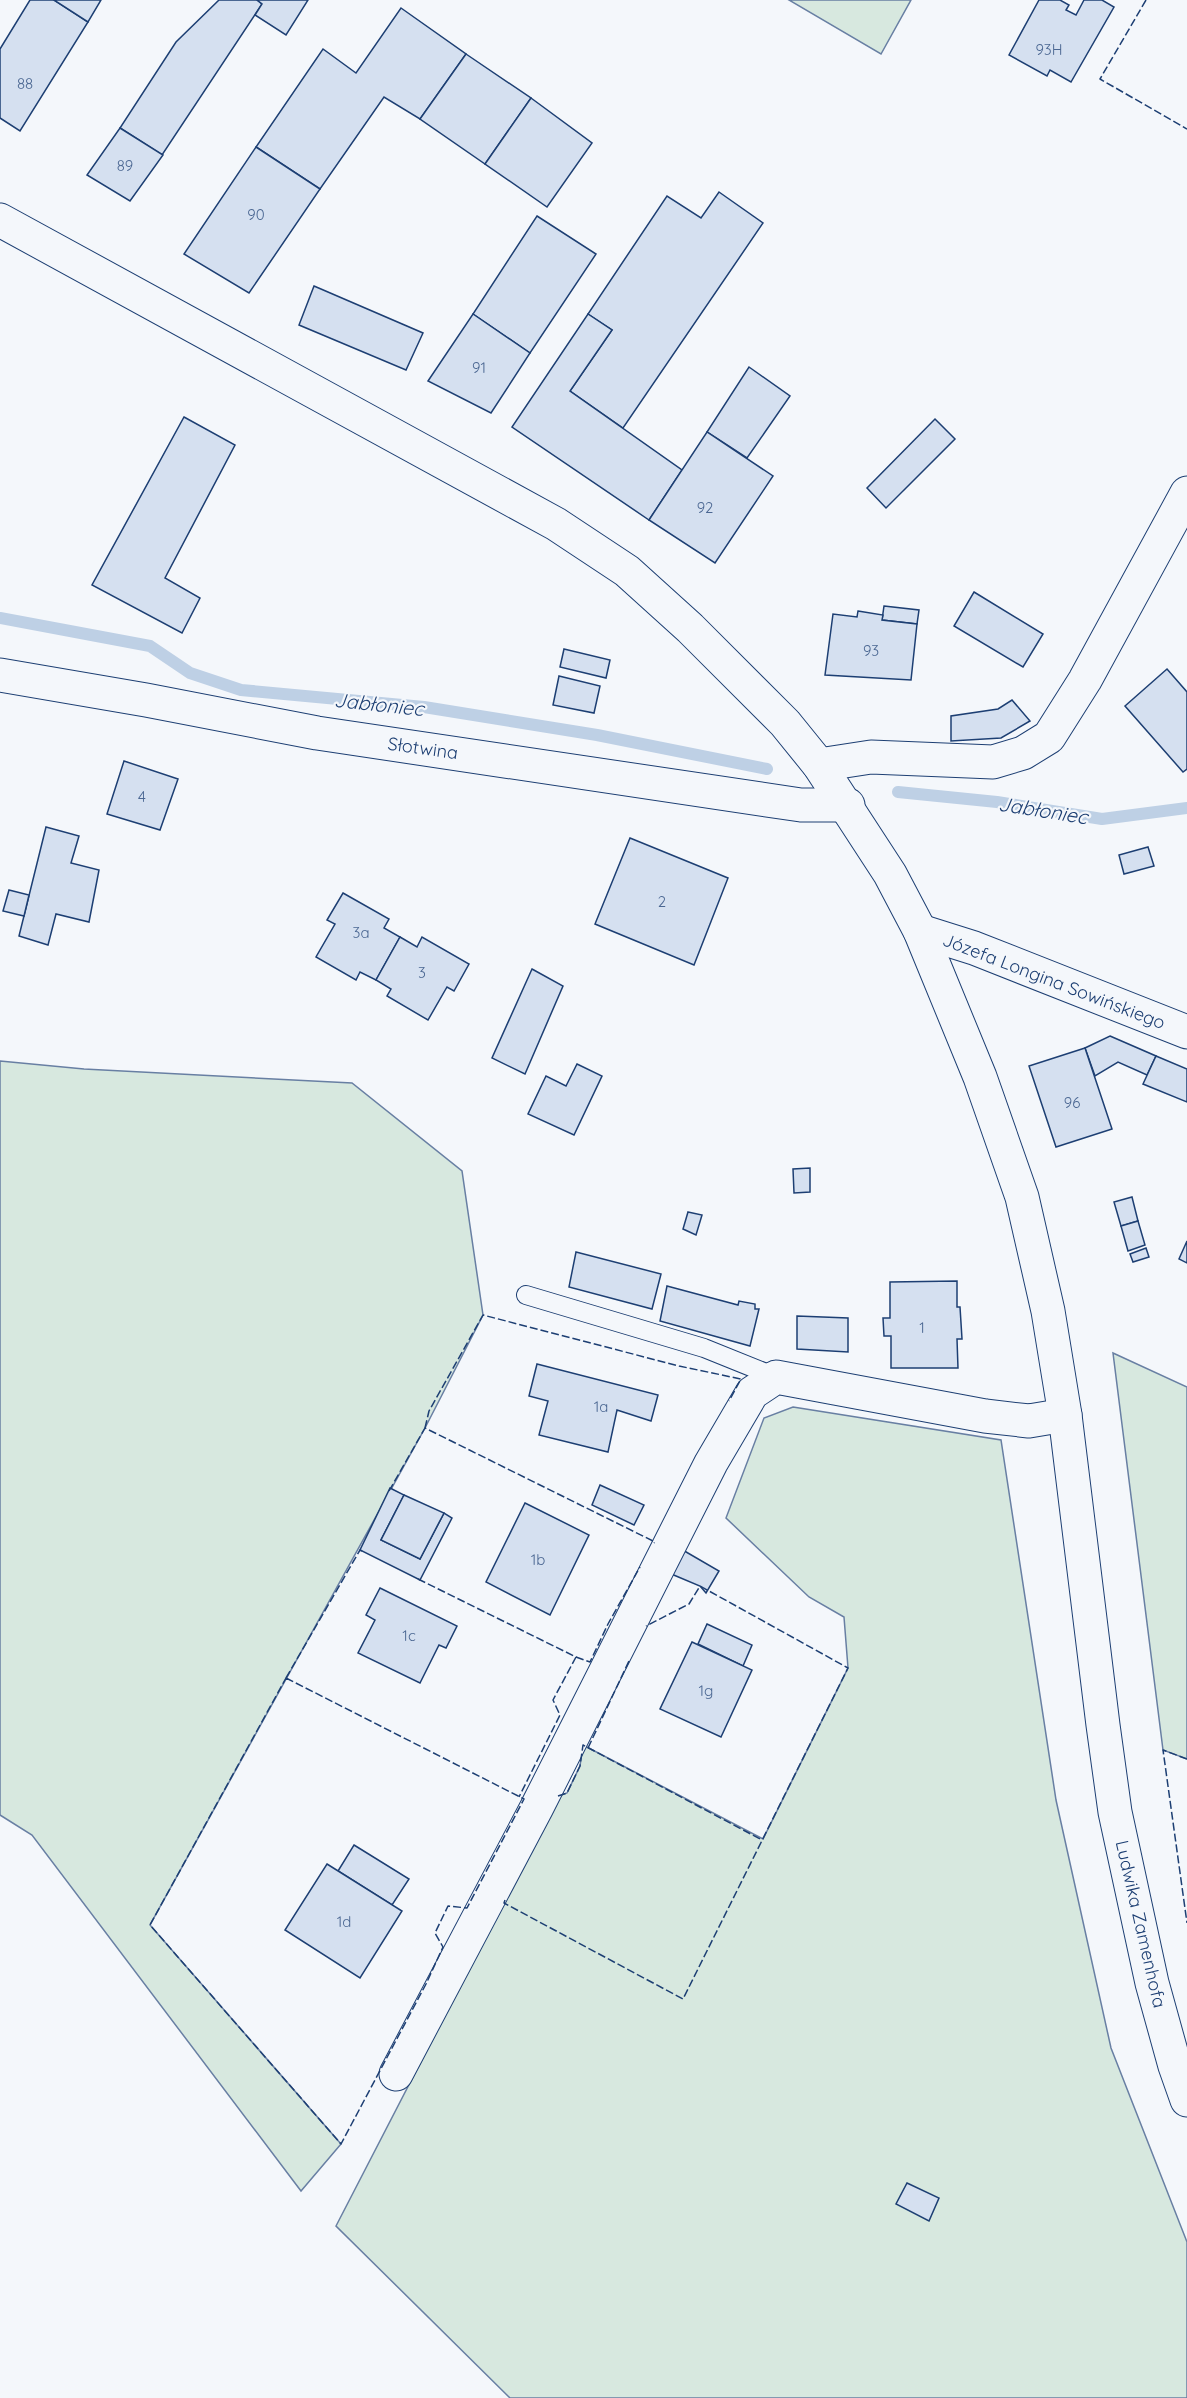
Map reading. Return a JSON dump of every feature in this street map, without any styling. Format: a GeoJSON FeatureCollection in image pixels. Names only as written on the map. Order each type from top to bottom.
{"type":"FeatureCollection","features":[{"type":"Feature","properties":{"kind":"street","name":"Ludwika Zamenhofa"},"geometry":{"type":"LineString","coordinates":[[0,220],[556,524],[627,571],[745,680],[785,723],[848,806],[890,874],[920,931],[980,1077],[1022,1197],[1048,1311],[1065,1415],[1115,1812],[1152,1983],[1187,2100]]}},
{"type":"Feature","properties":{"kind":"street"},"geometry":{"type":"LineString","coordinates":[[819,765],[871,757],[993,762],[1023,753],[1049,737],[1085,680],[1187,493]]}},
{"type":"Feature","properties":{"kind":"street","name":"Słotwina"},"geometry":{"type":"LineString","coordinates":[[0,675],[317,733],[801,805],[848,806]]}},
{"type":"Feature","properties":{"kind":"street","name":"Józefa Longina Sowińskiego"},"geometry":{"type":"LineString","coordinates":[[920,931],[974,948],[1187,1032]]}},
{"type":"Feature","properties":{"kind":"street"},"geometry":{"type":"LineString","coordinates":[[396,2074],[537,1807],[711,1463],[752,1393],[776,1377],[984,1416],[1029,1421],[1065,1415]]}},
{"type":"Feature","properties":{"kind":"lane"},"geometry":{"type":"LineString","coordinates":[[526,1295],[704,1348],[776,1377]]}},
{"type":"Feature","properties":{"kind":"shaded area"},"geometry":{"type":"Polygon","coordinates":[[[789,0],[911,0],[881,54],[789,0]]]}},
{"type":"Feature","properties":{"kind":"shaded area"},"geometry":{"type":"Polygon","coordinates":[[[0,1061],[84,1069],[352,1083],[462,1171],[483,1315],[425,1428],[150,1925],[341,2144],[301,2191],[32,1835],[0,1815],[0,1061]]]}},
{"type":"Feature","properties":{"kind":"shaded area"},"geometry":{"type":"Polygon","coordinates":[[[1113,1353],[1187,1387],[1187,1759],[1163,1750],[1113,1353]]]}},
{"type":"Feature","properties":{"kind":"shaded area"},"geometry":{"type":"Polygon","coordinates":[[[793,1407],[1001,1440],[1056,1800],[1111,2048],[1187,2242],[1187,2398],[510,2398],[336,2226],[558,1796],[567,1793],[580,1766],[583,1745],[763,1839],[848,1668],[844,1617],[809,1597],[726,1518],[764,1418],[793,1407]]]}},
{"type":"Feature","properties":{"kind":"building"},"geometry":{"type":"Polygon","coordinates":[[[30,0],[54,0],[88,22],[20,131],[0,118],[0,49],[30,0]]]}},
{"type":"Feature","properties":{"kind":"building"},"geometry":{"type":"Polygon","coordinates":[[[54,0],[101,0],[88,22],[54,0]]]}},
{"type":"Feature","properties":{"kind":"building"},"geometry":{"type":"Polygon","coordinates":[[[219,0],[257,0],[262,4],[162,155],[120,128],[176,42],[219,0]]]}},
{"type":"Feature","properties":{"kind":"building"},"geometry":{"type":"Polygon","coordinates":[[[257,0],[308,0],[286,35],[255,15],[262,4],[257,0]]]}},
{"type":"Feature","properties":{"kind":"building"},"geometry":{"type":"Polygon","coordinates":[[[1039,0],[1060,0],[1069,5],[1066,10],[1076,15],[1084,0],[1102,0],[1114,7],[1071,82],[1050,70],[1047,76],[1009,55],[1039,0]]]}},
{"type":"Feature","properties":{"kind":"building"},"geometry":{"type":"Polygon","coordinates":[[[401,8],[466,54],[420,119],[384,97],[320,189],[256,147],[323,49],[356,73],[401,8]]]}},
{"type":"Feature","properties":{"kind":"building"},"geometry":{"type":"Polygon","coordinates":[[[466,54],[531,98],[485,164],[420,119],[466,54]]]}},
{"type":"Feature","properties":{"kind":"building"},"geometry":{"type":"Polygon","coordinates":[[[531,98],[592,143],[547,207],[485,164],[531,98]]]}},
{"type":"Feature","properties":{"kind":"building"},"geometry":{"type":"Polygon","coordinates":[[[120,128],[163,155],[130,201],[87,175],[120,128]]]}},
{"type":"Feature","properties":{"kind":"building"},"geometry":{"type":"Polygon","coordinates":[[[256,147],[320,189],[249,293],[184,254],[256,147]]]}},
{"type":"Feature","properties":{"kind":"building"},"geometry":{"type":"Polygon","coordinates":[[[719,192],[763,223],[623,428],[570,391],[612,330],[588,314],[667,196],[701,218],[719,192]]]}},
{"type":"Feature","properties":{"kind":"building"},"geometry":{"type":"Polygon","coordinates":[[[537,216],[596,254],[530,353],[473,314],[537,216]]]}},
{"type":"Feature","properties":{"kind":"building"},"geometry":{"type":"Polygon","coordinates":[[[314,286],[423,333],[406,370],[299,325],[314,286]]]}},
{"type":"Feature","properties":{"kind":"building"},"geometry":{"type":"Polygon","coordinates":[[[473,314],[530,353],[491,413],[428,381],[473,314]]]}},
{"type":"Feature","properties":{"kind":"building"},"geometry":{"type":"Polygon","coordinates":[[[588,314],[612,330],[570,391],[682,470],[649,520],[512,427],[588,314]]]}},
{"type":"Feature","properties":{"kind":"building"},"geometry":{"type":"Polygon","coordinates":[[[749,367],[790,396],[747,458],[707,432],[749,367]]]}},
{"type":"Feature","properties":{"kind":"building"},"geometry":{"type":"Polygon","coordinates":[[[184,417],[235,445],[165,578],[200,598],[182,633],[92,585],[184,417]]]}},
{"type":"Feature","properties":{"kind":"building"},"geometry":{"type":"Polygon","coordinates":[[[935,419],[955,439],[886,508],[867,488],[935,419]]]}},
{"type":"Feature","properties":{"kind":"building"},"geometry":{"type":"Polygon","coordinates":[[[707,432],[773,476],[715,563],[649,520],[707,432]]]}},
{"type":"Feature","properties":{"kind":"building"},"geometry":{"type":"Polygon","coordinates":[[[974,592],[1043,634],[1023,667],[954,626],[974,592]]]}},
{"type":"Feature","properties":{"kind":"building"},"geometry":{"type":"Polygon","coordinates":[[[884,606],[919,610],[917,624],[882,620],[884,606]]]}},
{"type":"Feature","properties":{"kind":"building"},"geometry":{"type":"Polygon","coordinates":[[[858,611],[883,615],[882,620],[917,624],[911,680],[825,675],[833,614],[857,617],[858,611]]]}},
{"type":"Feature","properties":{"kind":"building"},"geometry":{"type":"Polygon","coordinates":[[[564,649],[610,660],[606,678],[560,667],[564,649]]]}},
{"type":"Feature","properties":{"kind":"building"},"geometry":{"type":"Polygon","coordinates":[[[1167,669],[1187,692],[1187,769],[1183,772],[1125,706],[1167,669]]]}},
{"type":"Feature","properties":{"kind":"building"},"geometry":{"type":"Polygon","coordinates":[[[559,676],[600,686],[594,713],[553,705],[559,676]]]}},
{"type":"Feature","properties":{"kind":"building"},"geometry":{"type":"Polygon","coordinates":[[[1012,700],[1030,721],[1001,738],[951,741],[951,716],[998,709],[1012,700]]]}},
{"type":"Feature","properties":{"kind":"building"},"geometry":{"type":"Polygon","coordinates":[[[124,761],[178,779],[160,830],[107,814],[124,761]]]}},
{"type":"Feature","properties":{"kind":"building"},"geometry":{"type":"Polygon","coordinates":[[[46,827],[79,836],[71,863],[99,870],[89,922],[56,914],[48,945],[19,936],[46,827]]]}},
{"type":"Feature","properties":{"kind":"building"},"geometry":{"type":"Polygon","coordinates":[[[630,838],[728,878],[694,965],[595,924],[630,838]]]}},
{"type":"Feature","properties":{"kind":"building"},"geometry":{"type":"Polygon","coordinates":[[[1148,847],[1154,866],[1124,874],[1119,855],[1148,847]]]}},
{"type":"Feature","properties":{"kind":"building"},"geometry":{"type":"Polygon","coordinates":[[[9,890],[29,895],[24,916],[3,911],[9,890]]]}},
{"type":"Feature","properties":{"kind":"building"},"geometry":{"type":"Polygon","coordinates":[[[343,893],[389,919],[384,928],[400,937],[376,980],[360,972],[356,980],[316,957],[335,924],[327,920],[343,893]]]}},
{"type":"Feature","properties":{"kind":"building"},"geometry":{"type":"Polygon","coordinates":[[[400,937],[417,947],[422,937],[469,964],[454,991],[447,987],[428,1020],[387,996],[391,989],[376,980],[400,937]]]}},
{"type":"Feature","properties":{"kind":"building"},"geometry":{"type":"Polygon","coordinates":[[[532,969],[563,986],[525,1074],[492,1058],[532,969]]]}},
{"type":"Feature","properties":{"kind":"building"},"geometry":{"type":"Polygon","coordinates":[[[1110,1036],[1156,1056],[1147,1075],[1118,1062],[1095,1076],[1085,1048],[1110,1036]]]}},
{"type":"Feature","properties":{"kind":"building"},"geometry":{"type":"Polygon","coordinates":[[[1085,1048],[1112,1129],[1056,1147],[1029,1066],[1085,1048]]]}},
{"type":"Feature","properties":{"kind":"building"},"geometry":{"type":"Polygon","coordinates":[[[1156,1056],[1187,1069],[1187,1102],[1143,1084],[1156,1056]]]}},
{"type":"Feature","properties":{"kind":"building"},"geometry":{"type":"Polygon","coordinates":[[[577,1064],[602,1076],[574,1135],[528,1114],[546,1076],[566,1086],[577,1064]]]}},
{"type":"Feature","properties":{"kind":"building"},"geometry":{"type":"Polygon","coordinates":[[[810,1168],[810,1192],[794,1193],[793,1169],[810,1168]]]}},
{"type":"Feature","properties":{"kind":"building"},"geometry":{"type":"Polygon","coordinates":[[[1132,1197],[1138,1221],[1121,1226],[1114,1202],[1132,1197]]]}},
{"type":"Feature","properties":{"kind":"building"},"geometry":{"type":"Polygon","coordinates":[[[688,1212],[702,1215],[696,1235],[683,1229],[688,1212]]]}},
{"type":"Feature","properties":{"kind":"building"},"geometry":{"type":"Polygon","coordinates":[[[1138,1221],[1145,1245],[1128,1251],[1121,1226],[1138,1221]]]}},
{"type":"Feature","properties":{"kind":"building"},"geometry":{"type":"Polygon","coordinates":[[[1187,1241],[1187,1263],[1179,1259],[1187,1241]]]}},
{"type":"Feature","properties":{"kind":"building"},"geometry":{"type":"Polygon","coordinates":[[[1146,1248],[1149,1257],[1133,1262],[1130,1254],[1146,1248]]]}},
{"type":"Feature","properties":{"kind":"building"},"geometry":{"type":"Polygon","coordinates":[[[576,1252],[661,1274],[652,1309],[569,1287],[576,1252]]]}},
{"type":"Feature","properties":{"kind":"building"},"geometry":{"type":"Polygon","coordinates":[[[957,1281],[957,1307],[960,1307],[962,1339],[957,1339],[958,1368],[891,1368],[891,1336],[884,1336],[883,1318],[890,1318],[890,1282],[957,1281]]]}},
{"type":"Feature","properties":{"kind":"building"},"geometry":{"type":"Polygon","coordinates":[[[667,1286],[738,1305],[739,1301],[755,1304],[755,1309],[759,1309],[750,1346],[660,1321],[667,1286]]]}},
{"type":"Feature","properties":{"kind":"building"},"geometry":{"type":"Polygon","coordinates":[[[797,1316],[848,1318],[848,1352],[797,1349],[797,1316]]]}},
{"type":"Feature","properties":{"kind":"building"},"geometry":{"type":"Polygon","coordinates":[[[537,1364],[658,1395],[651,1421],[617,1410],[608,1452],[539,1435],[548,1401],[529,1396],[537,1364]]]}},
{"type":"Feature","properties":{"kind":"building"},"geometry":{"type":"Polygon","coordinates":[[[600,1485],[644,1505],[634,1525],[592,1505],[600,1485]]]}},
{"type":"Feature","properties":{"kind":"building"},"geometry":{"type":"Polygon","coordinates":[[[390,1488],[404,1495],[381,1540],[420,1559],[444,1513],[452,1518],[420,1580],[360,1550],[390,1488]]]}},
{"type":"Feature","properties":{"kind":"building"},"geometry":{"type":"Polygon","coordinates":[[[404,1495],[444,1513],[420,1559],[381,1540],[404,1495]]]}},
{"type":"Feature","properties":{"kind":"building"},"geometry":{"type":"Polygon","coordinates":[[[525,1503],[589,1535],[550,1615],[486,1582],[525,1503]]]}},
{"type":"Feature","properties":{"kind":"building"},"geometry":{"type":"Polygon","coordinates":[[[681,1549],[719,1571],[706,1593],[700,1586],[669,1573],[681,1549]]]}},
{"type":"Feature","properties":{"kind":"building"},"geometry":{"type":"Polygon","coordinates":[[[380,1588],[457,1626],[446,1648],[439,1645],[420,1683],[358,1653],[375,1620],[366,1615],[380,1588]]]}},
{"type":"Feature","properties":{"kind":"building"},"geometry":{"type":"Polygon","coordinates":[[[707,1624],[752,1645],[743,1666],[698,1644],[707,1624]]]}},
{"type":"Feature","properties":{"kind":"building"},"geometry":{"type":"Polygon","coordinates":[[[692,1642],[752,1670],[721,1737],[660,1709],[692,1642]]]}},
{"type":"Feature","properties":{"kind":"building"},"geometry":{"type":"Polygon","coordinates":[[[354,1845],[409,1879],[392,1905],[338,1871],[354,1845]]]}},
{"type":"Feature","properties":{"kind":"building"},"geometry":{"type":"Polygon","coordinates":[[[327,1864],[402,1911],[360,1978],[285,1930],[327,1864]]]}},
{"type":"Feature","properties":{"kind":"building"},"geometry":{"type":"Polygon","coordinates":[[[907,2183],[939,2198],[929,2221],[896,2204],[907,2183]]]}},
{"type":"Feature","properties":{"kind":"waterway","name":"Jabłoniec"},"geometry":{"type":"LineString","coordinates":[[0,618],[150,646],[190,673],[241,690],[424,707],[597,735],[767,769]]}},
{"type":"Feature","properties":{"kind":"waterway","name":"Jabłoniec"},"geometry":{"type":"LineString","coordinates":[[898,792],[997,802],[1102,819],[1187,808]]}},
{"type":"Feature","properties":{"kind":"fence"},"geometry":{"type":"LineString","coordinates":[[1146,0],[1100,79],[1187,129]]}},
{"type":"Feature","properties":{"kind":"fence"},"geometry":{"type":"LineString","coordinates":[[425,1428],[429,1411],[483,1315],[679,1366],[741,1379],[729,1401]]}},
{"type":"Feature","properties":{"kind":"fence"},"geometry":{"type":"LineString","coordinates":[[389,1491],[425,1428],[654,1543]]}},
{"type":"Feature","properties":{"kind":"fence"},"geometry":{"type":"LineString","coordinates":[[286,1678],[360,1550],[362,1551]]}},
{"type":"Feature","properties":{"kind":"fence"},"geometry":{"type":"LineString","coordinates":[[576,1657],[590,1662],[640,1567]]}},
{"type":"Feature","properties":{"kind":"fence"},"geometry":{"type":"LineString","coordinates":[[418,1579],[576,1657],[553,1700],[560,1715],[519,1797]]}},
{"type":"Feature","properties":{"kind":"fence"},"geometry":{"type":"LineString","coordinates":[[505,1900],[504,1903],[683,1999],[848,1668],[700,1586],[689,1604],[646,1626]]}},
{"type":"Feature","properties":{"kind":"fence"},"geometry":{"type":"LineString","coordinates":[[588,1748],[629,1661]]}},
{"type":"Feature","properties":{"kind":"fence"},"geometry":{"type":"LineString","coordinates":[[286,1678],[524,1799],[467,1908],[448,1906],[435,1933],[443,1947],[426,1984],[341,2144],[150,1925],[286,1678]]}},
{"type":"Feature","properties":{"kind":"fence"},"geometry":{"type":"LineString","coordinates":[[558,1796],[567,1793],[580,1766],[583,1745],[762,1840]]}},
{"type":"Feature","properties":{"kind":"fence"},"geometry":{"type":"LineString","coordinates":[[1187,1759],[1163,1750],[1187,1923]]}}]}
